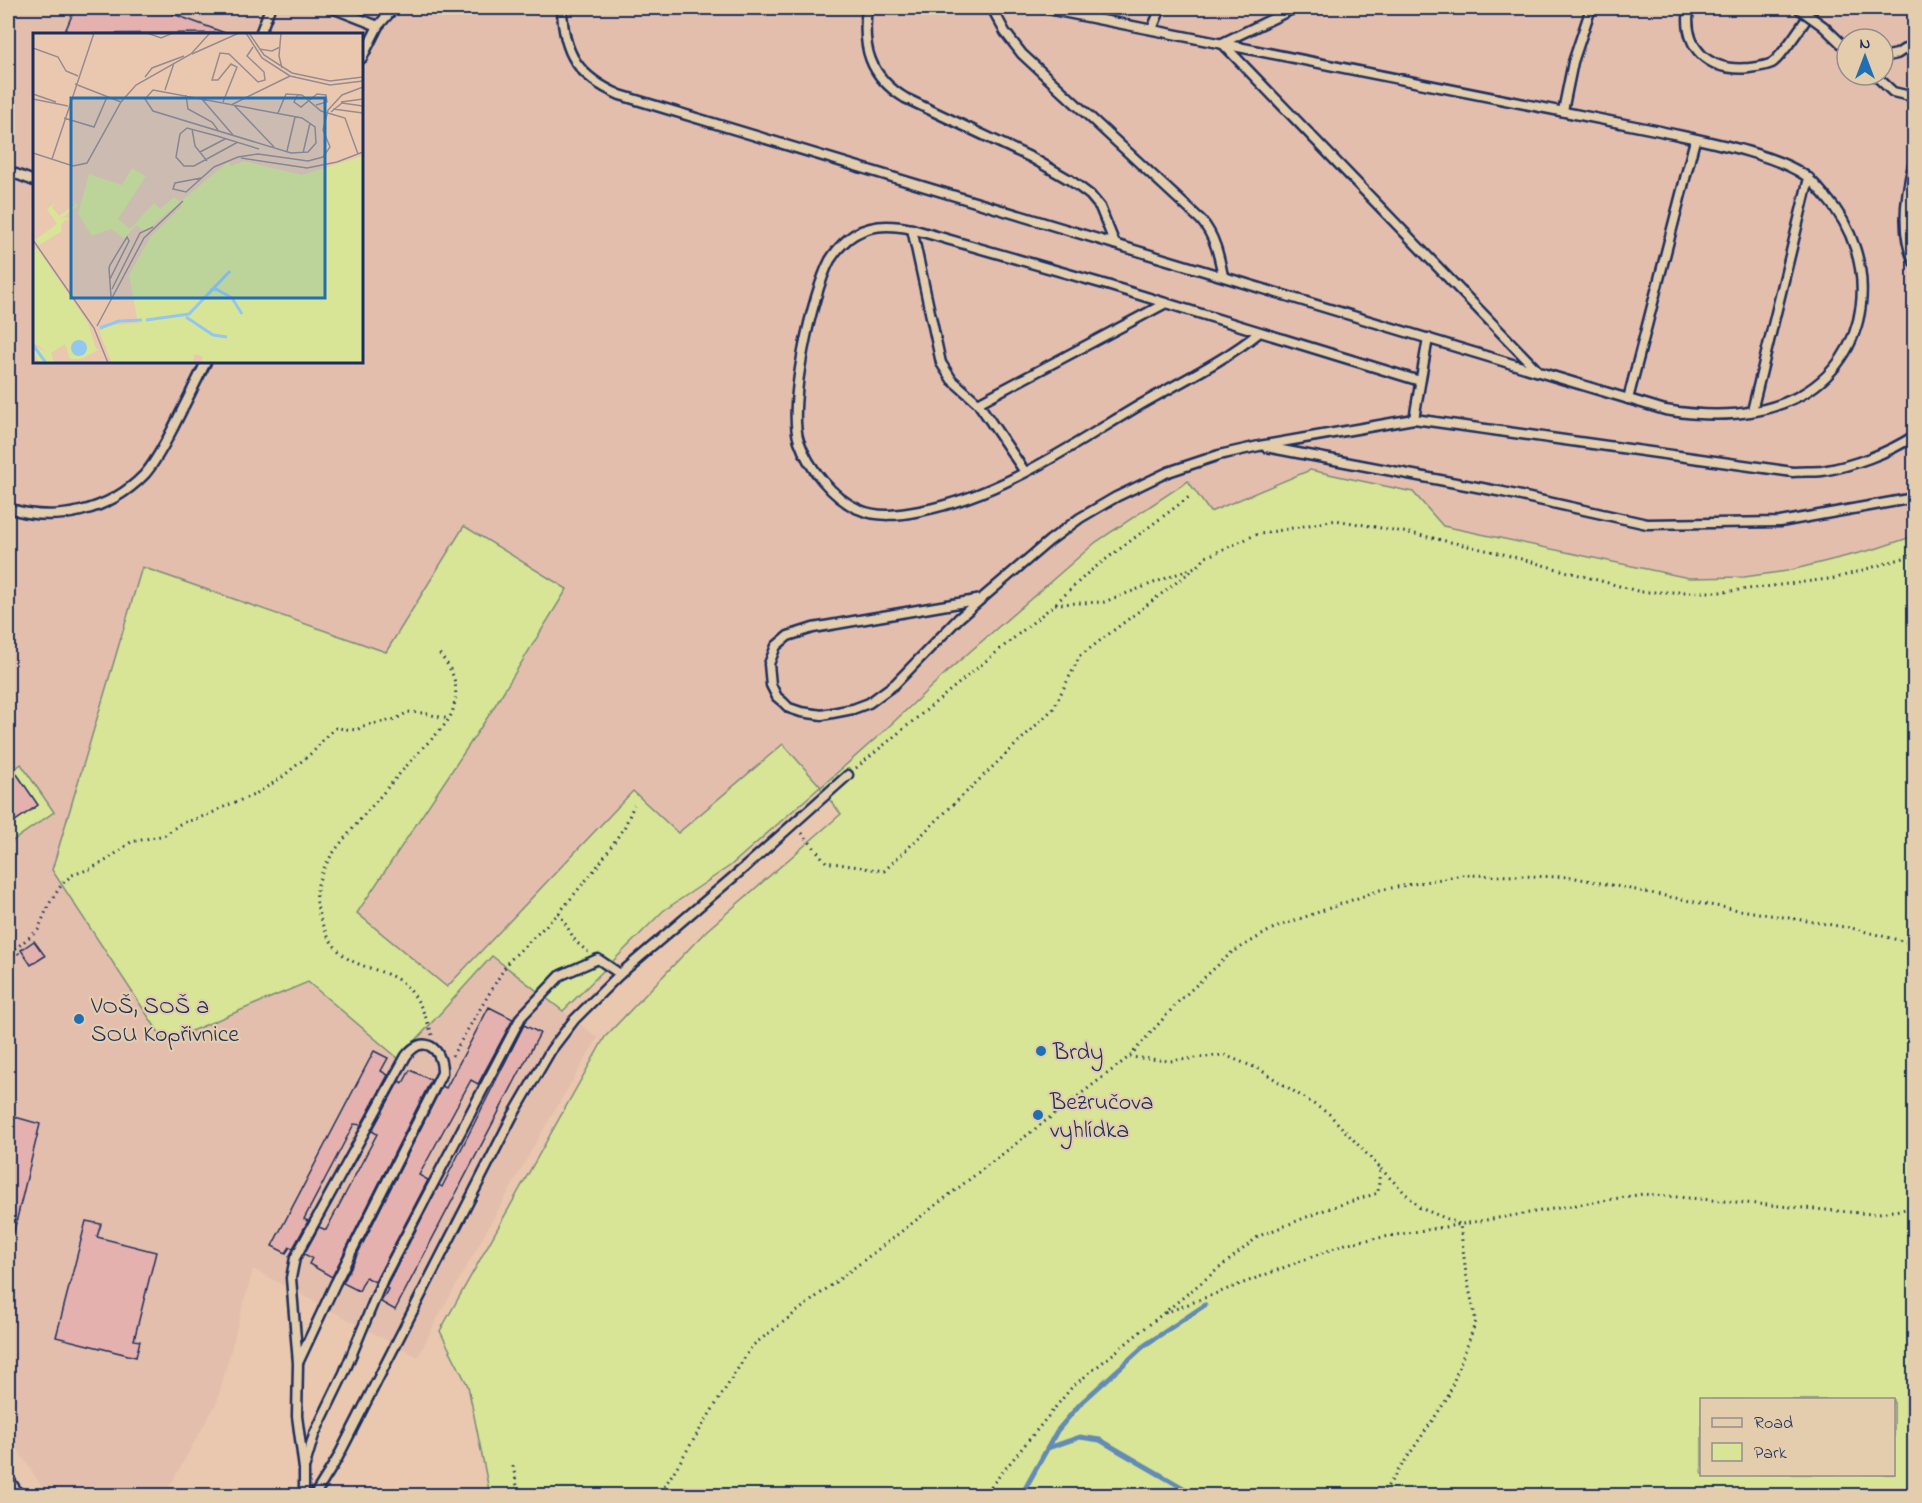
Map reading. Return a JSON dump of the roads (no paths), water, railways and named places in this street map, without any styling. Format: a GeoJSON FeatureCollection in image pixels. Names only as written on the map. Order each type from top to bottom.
{"type":"FeatureCollection","features":[{"type":"Feature","properties":{"kind":"street"},"geometry":{"type":"LineString","coordinates":[[8,1485],[15,1496]]}},
{"type":"Feature","properties":{"kind":"lane"},"geometry":{"type":"LineString","coordinates":[[260,33],[270,8]]}},
{"type":"Feature","properties":{"kind":"lane"},"geometry":{"type":"LineString","coordinates":[[332,8],[378,26]]}},
{"type":"Feature","properties":{"kind":"lane"},"geometry":{"type":"LineString","coordinates":[[363,56],[378,26],[394,8]]}},
{"type":"Feature","properties":{"kind":"lane"},"geometry":{"type":"LineString","coordinates":[[562,8],[562,20],[570,53],[586,75],[613,92],[1665,410],[1725,414],[1752,411],[1788,401],[1804,394],[1822,381],[1834,369],[1854,335],[1862,292],[1862,276],[1855,242],[1841,216],[1809,178],[1773,161],[1746,152],[1563,111],[1042,8]]}},
{"type":"Feature","properties":{"kind":"lane"},"geometry":{"type":"LineString","coordinates":[[867,8],[864,36],[868,56],[878,73],[893,90],[905,98],[1032,158],[1070,180],[1090,195],[1100,207],[1115,244]]}},
{"type":"Feature","properties":{"kind":"lane"},"geometry":{"type":"LineString","coordinates":[[992,8],[1005,32],[1022,54],[1207,227],[1218,250],[1223,276]]}},
{"type":"Feature","properties":{"kind":"lane"},"geometry":{"type":"LineString","coordinates":[[1152,29],[1161,8]]}},
{"type":"Feature","properties":{"kind":"lane"},"geometry":{"type":"LineString","coordinates":[[1222,43],[1295,8]]}},
{"type":"Feature","properties":{"kind":"lane"},"geometry":{"type":"LineString","coordinates":[[1563,111],[1573,62],[1591,8]]}},
{"type":"Feature","properties":{"kind":"lane"},"geometry":{"type":"LineString","coordinates":[[1689,8],[1690,34],[1701,55],[1716,64],[1737,69],[1773,62],[1814,8]]}},
{"type":"Feature","properties":{"kind":"lane"},"geometry":{"type":"LineString","coordinates":[[1798,8],[1835,38]]}},
{"type":"Feature","properties":{"kind":"lane"},"geometry":{"type":"LineString","coordinates":[[1222,43],[1539,371]]}},
{"type":"Feature","properties":{"kind":"lane"},"geometry":{"type":"LineString","coordinates":[[1895,54],[1914,43]]}},
{"type":"Feature","properties":{"kind":"lane"},"geometry":{"type":"LineString","coordinates":[[1888,87],[1893,92],[1914,97]]}},
{"type":"Feature","properties":{"kind":"lane"},"geometry":{"type":"LineString","coordinates":[[1628,399],[1695,140]]}},
{"type":"Feature","properties":{"kind":"lane"},"geometry":{"type":"LineString","coordinates":[[1914,161],[1907,212],[1908,245],[1914,262]]}},
{"type":"Feature","properties":{"kind":"lane"},"geometry":{"type":"LineString","coordinates":[[8,171],[33,182]]}},
{"type":"Feature","properties":{"kind":"lane"},"geometry":{"type":"LineString","coordinates":[[1752,411],[1809,178]]}},
{"type":"Feature","properties":{"kind":"lane"},"geometry":{"type":"LineString","coordinates":[[1260,332],[1242,346],[1138,406],[1053,459],[962,501],[911,513],[878,514],[857,509],[839,496],[819,475],[803,450],[795,422],[798,383],[813,308],[831,258],[846,240],[871,227],[885,225],[912,229],[1166,303],[1420,381]]}},
{"type":"Feature","properties":{"kind":"lane"},"geometry":{"type":"LineString","coordinates":[[912,229],[942,363],[952,380],[978,403],[1025,472]]}},
{"type":"Feature","properties":{"kind":"lane"},"geometry":{"type":"LineString","coordinates":[[978,403],[1166,303]]}},
{"type":"Feature","properties":{"kind":"lane"},"geometry":{"type":"LineString","coordinates":[[1414,419],[1428,338]]}},
{"type":"Feature","properties":{"kind":"lane"},"geometry":{"type":"LineString","coordinates":[[8,508],[19,512],[41,514],[75,513],[111,500],[127,490],[145,474],[164,444],[205,363]]}},
{"type":"Feature","properties":{"kind":"lane"},"geometry":{"type":"LineString","coordinates":[[982,599],[813,628],[788,636],[776,646],[770,657],[768,671],[771,685],[777,696],[789,708],[801,712],[816,715],[830,714],[864,705],[895,684],[959,618],[982,599],[1049,541],[1080,518],[1150,480],[1189,464],[1259,446],[1414,419],[1794,472],[1822,471],[1850,464],[1887,450],[1914,436]]}},
{"type":"Feature","properties":{"kind":"lane"},"geometry":{"type":"LineString","coordinates":[[1259,446],[1503,492],[1647,524],[1780,522],[1914,498]]}},
{"type":"Feature","properties":{"kind":"lane"},"geometry":{"type":"LineString","coordinates":[[314,1496],[337,1459],[512,1117],[551,1050],[574,1020],[620,974],[848,775]]}},
{"type":"Feature","properties":{"kind":"lane"},"geometry":{"type":"LineString","coordinates":[[304,1469],[314,1435],[344,1373],[383,1279],[521,1017],[561,975],[598,959],[620,974]]}},
{"type":"Feature","properties":{"kind":"lane"},"geometry":{"type":"LineString","coordinates":[[298,1363],[335,1284],[442,1073],[443,1062],[438,1051],[428,1045],[413,1047],[406,1056],[296,1258],[291,1278],[298,1363],[297,1416],[304,1469],[304,1496]]}},
{"type":"Feature","properties":{"kind":"waterway"},"geometry":{"type":"LineString","coordinates":[[1021,1496],[1057,1431],[1080,1404],[1145,1345],[1205,1305]]}},
{"type":"Feature","properties":{"kind":"waterway"},"geometry":{"type":"LineString","coordinates":[[1048,1448],[1080,1437],[1100,1440],[1197,1496]]}},
{"type":"Feature","properties":{"kind":"place","name":"VOŠ, SOŠ a SOU Kopřivnice"},"geometry":{"type":"Point","coordinates":[79,1019]}},
{"type":"Feature","properties":{"kind":"place","name":"Brdy"},"geometry":{"type":"Point","coordinates":[1041,1051]}},
{"type":"Feature","properties":{"kind":"place","name":"Bezručova vyhlídka"},"geometry":{"type":"Point","coordinates":[1038,1115]}}]}
